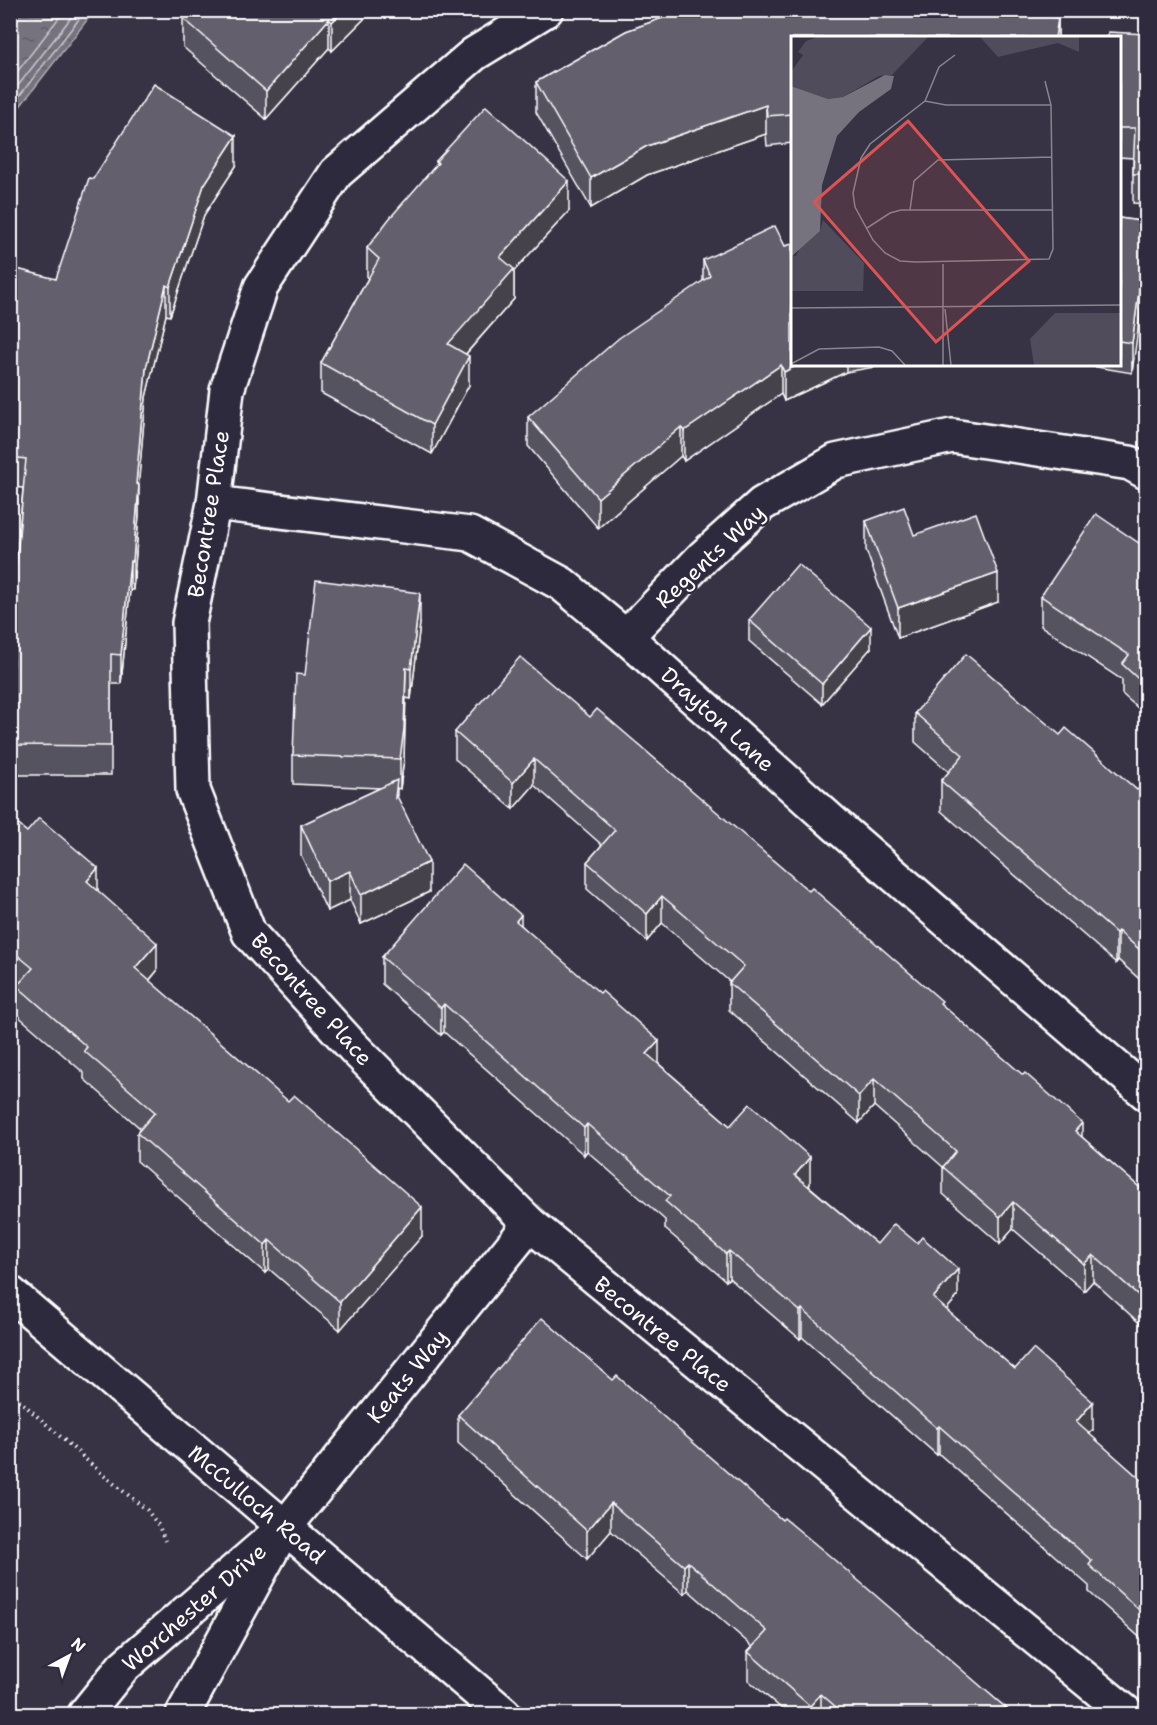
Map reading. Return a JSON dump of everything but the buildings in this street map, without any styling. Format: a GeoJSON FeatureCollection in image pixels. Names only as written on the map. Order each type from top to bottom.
{"type":"FeatureCollection","features":[{"type":"Feature","properties":{"kind":"street","name":"Becontree Place"},"geometry":{"type":"LineString","coordinates":[[546,10],[474,54],[336,173],[261,287],[227,390],[214,503],[189,623],[193,790],[249,933],[353,1047],[530,1224],[1128,1714]]}},
{"type":"Feature","properties":{"kind":"street","name":"Regents Way"},"geometry":{"type":"LineString","coordinates":[[626,637],[702,557],[762,504],[836,461],[952,436],[1130,463],[1146,472]]}},
{"type":"Feature","properties":{"kind":"street","name":"Drayton Lane"},"geometry":{"type":"LineString","coordinates":[[214,503],[470,534],[562,584],[626,637],[837,826],[1146,1093]]}},
{"type":"Feature","properties":{"kind":"street","name":"Keats Way"},"geometry":{"type":"LineString","coordinates":[[285,1527],[530,1224]]}},
{"type":"Feature","properties":{"kind":"street","name":"McCulloch Road"},"geometry":{"type":"LineString","coordinates":[[10,1293],[504,1714]]}},
{"type":"Feature","properties":{"kind":"street","name":"Worchester Drive"},"geometry":{"type":"LineString","coordinates":[[85,1714],[123,1667],[285,1527]]}},
{"type":"Feature","properties":{"kind":"street","name":"Worchester Drive"},"geometry":{"type":"LineString","coordinates":[[183,1714],[285,1527]]}},
{"type":"Feature","properties":{"kind":"path"},"geometry":{"type":"LineString","coordinates":[[10,1392],[108,1479],[147,1509],[159,1526],[165,1541]]}},
{"type":"Feature","properties":{"kind":"water"},"geometry":{"type":"Polygon","coordinates":[[[10,11],[94,11],[11,118],[10,11]]]}}]}
